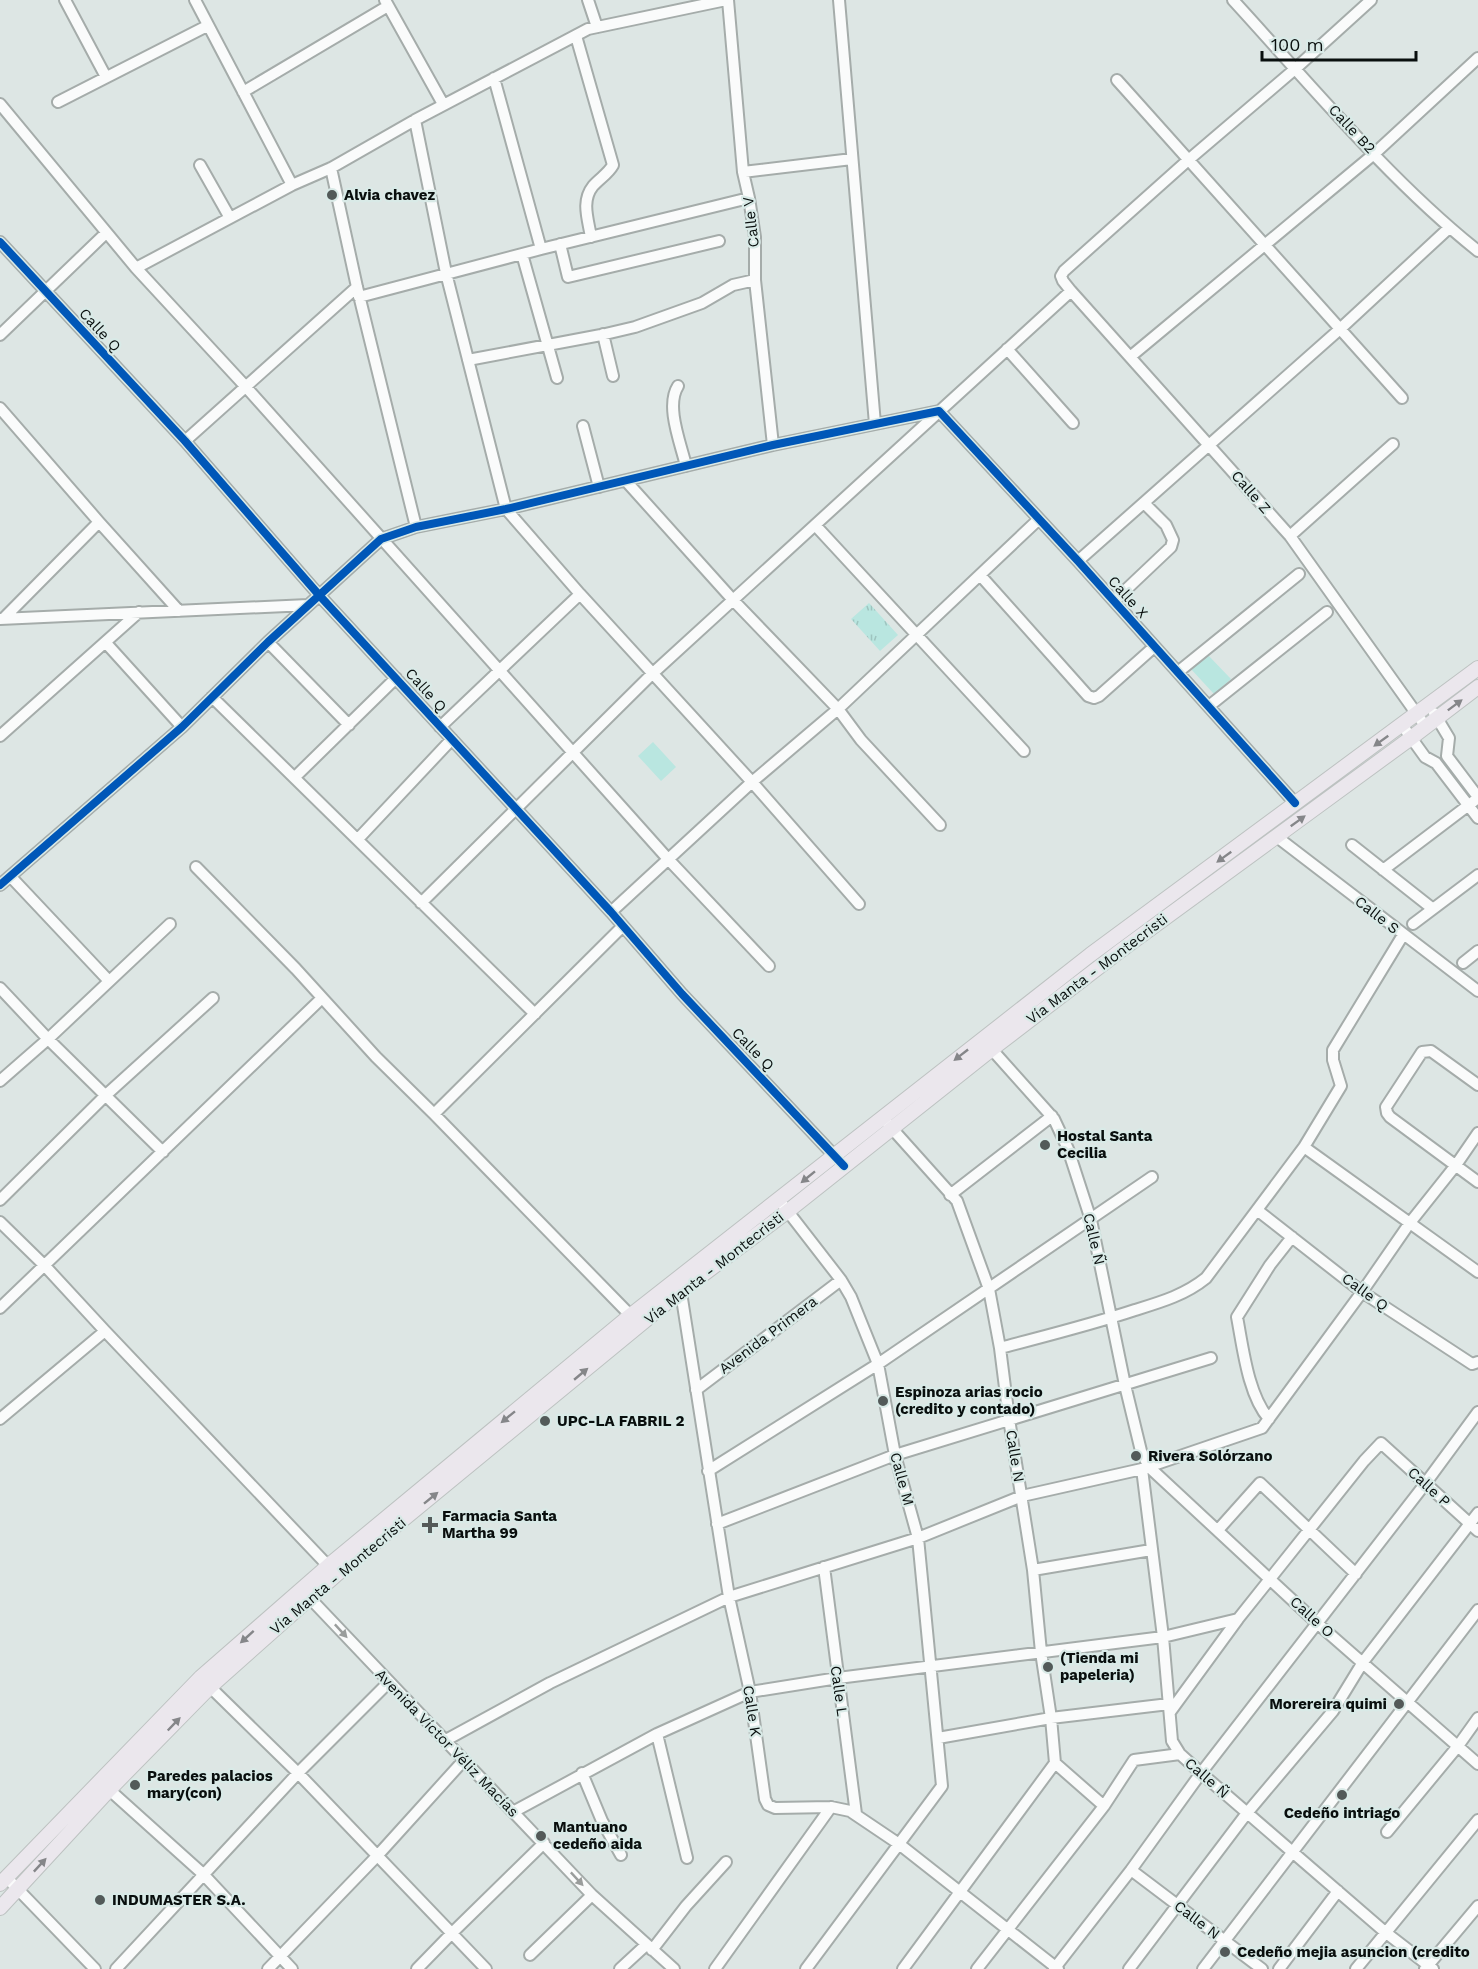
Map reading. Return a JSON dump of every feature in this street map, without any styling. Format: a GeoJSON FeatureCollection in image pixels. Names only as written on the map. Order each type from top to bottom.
{"type":"FeatureCollection","features":[{"type":"Feature","properties":{"kind":"main road","name":"Vía Manta - Montecristi"},"geometry":{"type":"LineString","coordinates":[[635,1320],[681,1291],[784,1205],[834,1155],[887,1122],[987,1044],[1090,955],[1478,668]]}},
{"type":"Feature","properties":{"kind":"main road","name":"Vía Manta - Montecristi"},"geometry":{"type":"LineString","coordinates":[[987,1044],[1120,951],[1478,687]]}},
{"type":"Feature","properties":{"kind":"main road","name":"Vía Manta - Montecristi"},"geometry":{"type":"LineString","coordinates":[[3,1881],[105,1785],[206,1682],[305,1593],[635,1320],[678,1277],[844,1166],[887,1122]]}},
{"type":"Feature","properties":{"kind":"main road","name":"Vía Manta - Montecristi"},"geometry":{"type":"LineString","coordinates":[[0,1908],[105,1785]]}},
{"type":"Feature","properties":{"kind":"street"},"geometry":{"type":"LineString","coordinates":[[65,0],[106,77]]}},
{"type":"Feature","properties":{"kind":"street"},"geometry":{"type":"LineString","coordinates":[[195,0],[292,185]]}},
{"type":"Feature","properties":{"kind":"street"},"geometry":{"type":"LineString","coordinates":[[588,0],[597,27]]}},
{"type":"Feature","properties":{"kind":"street"},"geometry":{"type":"LineString","coordinates":[[136,268],[292,185],[331,168],[443,104],[588,29],[727,0]]}},
{"type":"Feature","properties":{"kind":"street","name":"Calle V"},"geometry":{"type":"LineString","coordinates":[[727,0],[743,172],[754,237],[755,280],[772,445]]}},
{"type":"Feature","properties":{"kind":"street"},"geometry":{"type":"LineString","coordinates":[[839,0],[874,424]]}},
{"type":"Feature","properties":{"kind":"street","name":"Calle B2"},"geometry":{"type":"LineString","coordinates":[[1233,0],[1374,154],[1449,228],[1478,251]]}},
{"type":"Feature","properties":{"kind":"street"},"geometry":{"type":"LineString","coordinates":[[1188,160],[1295,69],[1371,0]]}},
{"type":"Feature","properties":{"kind":"street"},"geometry":{"type":"LineString","coordinates":[[243,92],[386,3],[443,104]]}},
{"type":"Feature","properties":{"kind":"street"},"geometry":{"type":"LineString","coordinates":[[58,102],[207,26]]}},
{"type":"Feature","properties":{"kind":"street"},"geometry":{"type":"LineString","coordinates":[[576,36],[613,165],[593,187],[585,202],[591,237]]}},
{"type":"Feature","properties":{"kind":"street"},"geometry":{"type":"LineString","coordinates":[[1130,357],[1374,154],[1478,58]]}},
{"type":"Feature","properties":{"kind":"street"},"geometry":{"type":"LineString","coordinates":[[494,78],[541,249]]}},
{"type":"Feature","properties":{"kind":"street"},"geometry":{"type":"LineString","coordinates":[[1117,80],[1402,398]]}},
{"type":"Feature","properties":{"kind":"street"},"geometry":{"type":"LineString","coordinates":[[0,104],[136,268],[246,387],[668,859],[769,966]]}},
{"type":"Feature","properties":{"kind":"street"},"geometry":{"type":"LineString","coordinates":[[414,120],[446,273],[506,510],[859,904]]}},
{"type":"Feature","properties":{"kind":"street"},"geometry":{"type":"LineString","coordinates":[[743,172],[852,159]]}},
{"type":"Feature","properties":{"kind":"street","name":"Calle Z"},"geometry":{"type":"LineString","coordinates":[[1188,160],[1064,271],[1061,276],[1063,281],[1290,536],[1426,727]]}},
{"type":"Feature","properties":{"kind":"street"},"geometry":{"type":"LineString","coordinates":[[200,165],[230,218]]}},
{"type":"Feature","properties":{"kind":"street"},"geometry":{"type":"LineString","coordinates":[[331,168],[358,292],[416,527]]}},
{"type":"Feature","properties":{"kind":"street"},"geometry":{"type":"LineString","coordinates":[[185,441],[358,292],[446,273],[749,198]]}},
{"type":"Feature","properties":{"kind":"street"},"geometry":{"type":"LineString","coordinates":[[1078,561],[1340,329],[1449,228]]}},
{"type":"Feature","properties":{"kind":"street"},"geometry":{"type":"LineString","coordinates":[[0,335],[106,232]]}},
{"type":"Feature","properties":{"kind":"street"},"geometry":{"type":"LineString","coordinates":[[560,244],[568,278],[719,241]]}},
{"type":"Feature","properties":{"kind":"street","name":"Calle Q"},"geometry":{"type":"LineString","coordinates":[[0,242],[185,441],[319,595],[611,912],[689,1001],[844,1166]]}},
{"type":"Feature","properties":{"kind":"street"},"geometry":{"type":"LineString","coordinates":[[522,254],[556,378]]}},
{"type":"Feature","properties":{"kind":"street"},"geometry":{"type":"LineString","coordinates":[[468,360],[635,327],[702,303],[733,285],[755,280]]}},
{"type":"Feature","properties":{"kind":"street"},"geometry":{"type":"LineString","coordinates":[[420,903],[652,674],[1071,291]]}},
{"type":"Feature","properties":{"kind":"street"},"geometry":{"type":"LineString","coordinates":[[603,334],[613,376]]}},
{"type":"Feature","properties":{"kind":"street"},"geometry":{"type":"LineString","coordinates":[[1007,349],[1073,423]]}},
{"type":"Feature","properties":{"kind":"street"},"geometry":{"type":"LineString","coordinates":[[678,386],[671,403],[686,466]]}},
{"type":"Feature","properties":{"kind":"street"},"geometry":{"type":"LineString","coordinates":[[0,408],[179,611]]}},
{"type":"Feature","properties":{"kind":"street"},"geometry":{"type":"LineString","coordinates":[[0,885],[182,726],[268,642],[381,539],[416,527],[506,510],[772,445],[939,411]]}},
{"type":"Feature","properties":{"kind":"street","name":"Calle X"},"geometry":{"type":"LineString","coordinates":[[939,411],[1078,561],[1295,803]]}},
{"type":"Feature","properties":{"kind":"street"},"geometry":{"type":"LineString","coordinates":[[583,426],[599,487]]}},
{"type":"Feature","properties":{"kind":"street"},"geometry":{"type":"LineString","coordinates":[[1290,536],[1393,444]]}},
{"type":"Feature","properties":{"kind":"street"},"geometry":{"type":"LineString","coordinates":[[626,481],[733,600],[838,710],[861,740],[940,825]]}},
{"type":"Feature","properties":{"kind":"street"},"geometry":{"type":"LineString","coordinates":[[1114,601],[1171,547],[1173,540],[1166,525],[1144,503]]}},
{"type":"Feature","properties":{"kind":"street"},"geometry":{"type":"LineString","coordinates":[[611,912],[752,782],[838,710],[1039,519]]}},
{"type":"Feature","properties":{"kind":"street"},"geometry":{"type":"LineString","coordinates":[[2,619],[99,522]]}},
{"type":"Feature","properties":{"kind":"street"},"geometry":{"type":"LineString","coordinates":[[815,525],[1023,751]]}},
{"type":"Feature","properties":{"kind":"street"},"geometry":{"type":"LineString","coordinates":[[1178,672],[1299,574]]}},
{"type":"Feature","properties":{"kind":"street"},"geometry":{"type":"LineString","coordinates":[[980,575],[1088,696],[1094,698],[1099,696],[1154,647]]}},
{"type":"Feature","properties":{"kind":"street"},"geometry":{"type":"LineString","coordinates":[[440,727],[580,594]]}},
{"type":"Feature","properties":{"kind":"street"},"geometry":{"type":"LineString","coordinates":[[2,619],[308,605]]}},
{"type":"Feature","properties":{"kind":"street"},"geometry":{"type":"LineString","coordinates":[[0,736],[139,612]]}},
{"type":"Feature","properties":{"kind":"street"},"geometry":{"type":"LineString","coordinates":[[1209,706],[1327,612]]}},
{"type":"Feature","properties":{"kind":"street"},"geometry":{"type":"LineString","coordinates":[[268,642],[349,725]]}},
{"type":"Feature","properties":{"kind":"street"},"geometry":{"type":"LineString","coordinates":[[106,643],[182,726]]}},
{"type":"Feature","properties":{"kind":"street"},"geometry":{"type":"LineString","coordinates":[[295,777],[396,678]]}},
{"type":"Feature","properties":{"kind":"street"},"geometry":{"type":"LineString","coordinates":[[212,697],[535,1014]]}},
{"type":"Feature","properties":{"kind":"street"},"geometry":{"type":"LineString","coordinates":[[1383,870],[1478,797],[1447,756],[1449,738],[1429,705]]}},
{"type":"Feature","properties":{"kind":"street"},"geometry":{"type":"LineString","coordinates":[[1402,725],[1425,757],[1436,763],[1478,818]]}},
{"type":"Feature","properties":{"kind":"street"},"geometry":{"type":"LineString","coordinates":[[358,839],[452,739]]}},
{"type":"Feature","properties":{"kind":"street","name":"Calle S"},"geometry":{"type":"LineString","coordinates":[[1276,837],[1478,992]]}},
{"type":"Feature","properties":{"kind":"street"},"geometry":{"type":"LineString","coordinates":[[1352,845],[1433,909]]}},
{"type":"Feature","properties":{"kind":"street"},"geometry":{"type":"LineString","coordinates":[[196,867],[296,969],[376,1057],[635,1320]]}},
{"type":"Feature","properties":{"kind":"street"},"geometry":{"type":"LineString","coordinates":[[1413,924],[1478,875]]}},
{"type":"Feature","properties":{"kind":"street"},"geometry":{"type":"LineString","coordinates":[[11,877],[109,981]]}},
{"type":"Feature","properties":{"kind":"street"},"geometry":{"type":"LineString","coordinates":[[0,1081],[170,924]]}},
{"type":"Feature","properties":{"kind":"street"},"geometry":{"type":"LineString","coordinates":[[434,1114],[623,926]]}},
{"type":"Feature","properties":{"kind":"street"},"geometry":{"type":"LineString","coordinates":[[1000,1348],[1112,1318],[1178,1296],[1193,1289],[1206,1278],[1304,1147],[1341,1086],[1333,1060],[1333,1050],[1403,935]]}},
{"type":"Feature","properties":{"kind":"street"},"geometry":{"type":"LineString","coordinates":[[1463,963],[1478,951]]}},
{"type":"Feature","properties":{"kind":"street"},"geometry":{"type":"LineString","coordinates":[[0,988],[48,1039],[163,1152]]}},
{"type":"Feature","properties":{"kind":"street"},"geometry":{"type":"LineString","coordinates":[[0,1200],[106,1095],[213,998]]}},
{"type":"Feature","properties":{"kind":"street"},"geometry":{"type":"LineString","coordinates":[[0,1308],[322,998]]}},
{"type":"Feature","properties":{"kind":"street","name":"Calle Ñ"},"geometry":{"type":"LineString","coordinates":[[987,1044],[1052,1116],[1068,1149],[1091,1220],[1125,1385],[1145,1468],[1151,1550],[1163,1637],[1172,1741],[1180,1754],[1201,1773],[1428,1968]]}},
{"type":"Feature","properties":{"kind":"street"},"geometry":{"type":"LineString","coordinates":[[1478,1085],[1431,1051],[1426,1050],[1422,1052],[1386,1107],[1390,1117],[1478,1182]]}},
{"type":"Feature","properties":{"kind":"street"},"geometry":{"type":"LineString","coordinates":[[950,1195],[1052,1116]]}},
{"type":"Feature","properties":{"kind":"street","name":"Calle N"},"geometry":{"type":"LineString","coordinates":[[887,1122],[957,1202],[988,1288],[1000,1348],[1033,1570],[1055,1763]]}},
{"type":"Feature","properties":{"kind":"street"},"geometry":{"type":"LineString","coordinates":[[446,1740],[550,1683],[729,1597],[918,1538],[1022,1496],[1145,1468],[1262,1428],[1409,1224],[1456,1165],[1478,1133]]}},
{"type":"Feature","properties":{"kind":"street"},"geometry":{"type":"LineString","coordinates":[[1304,1147],[1478,1272]]}},
{"type":"Feature","properties":{"kind":"street"},"geometry":{"type":"LineString","coordinates":[[708,1471],[878,1364],[1152,1177]]}},
{"type":"Feature","properties":{"kind":"street","name":"Calle M"},"geometry":{"type":"LineString","coordinates":[[784,1205],[841,1280],[851,1297],[878,1364],[895,1455],[918,1538],[942,1786],[899,1844]]}},
{"type":"Feature","properties":{"kind":"street","name":"Calle Q"},"geometry":{"type":"LineString","coordinates":[[1257,1210],[1362,1292],[1472,1364],[1478,1362]]}},
{"type":"Feature","properties":{"kind":"street"},"geometry":{"type":"LineString","coordinates":[[0,1222],[45,1266],[332,1570]]}},
{"type":"Feature","properties":{"kind":"street"},"geometry":{"type":"LineString","coordinates":[[1269,1419],[1261,1409],[1253,1387],[1237,1317],[1270,1265],[1292,1237]]}},
{"type":"Feature","properties":{"kind":"street","name":"Calle K"},"geometry":{"type":"LineString","coordinates":[[678,1277],[729,1597],[750,1692],[765,1799],[768,1805],[775,1808],[842,1808],[856,1815],[899,1844],[1056,1968]]}},
{"type":"Feature","properties":{"kind":"street","name":"Avenida Primera"},"geometry":{"type":"LineString","coordinates":[[696,1390],[841,1280]]}},
{"type":"Feature","properties":{"kind":"street"},"geometry":{"type":"LineString","coordinates":[[0,1419],[105,1331]]}},
{"type":"Feature","properties":{"kind":"street"},"geometry":{"type":"LineString","coordinates":[[717,1524],[895,1455],[1211,1358]]}},
{"type":"Feature","properties":{"kind":"street"},"geometry":{"type":"LineString","coordinates":[[1056,1968],[1201,1773],[1356,1574],[1478,1412]]}},
{"type":"Feature","properties":{"kind":"street","name":"Calle P"},"geometry":{"type":"LineString","coordinates":[[1309,1530],[1381,1443],[1474,1527]]}},
{"type":"Feature","properties":{"kind":"street","name":"Calle O"},"geometry":{"type":"LineString","coordinates":[[1145,1468],[1218,1530],[1317,1623],[1478,1764]]}},
{"type":"Feature","properties":{"kind":"street"},"geometry":{"type":"LineString","coordinates":[[1218,1530],[1260,1483],[1356,1574]]}},
{"type":"Feature","properties":{"kind":"street"},"geometry":{"type":"LineString","coordinates":[[1129,1969],[1247,1813],[1333,1711],[1363,1662],[1474,1527],[1478,1513]]}},
{"type":"Feature","properties":{"kind":"street"},"geometry":{"type":"LineString","coordinates":[[938,1738],[1051,1718],[1170,1708],[1309,1530]]}},
{"type":"Feature","properties":{"kind":"street"},"geometry":{"type":"LineString","coordinates":[[1033,1570],[1151,1550]]}},
{"type":"Feature","properties":{"kind":"street","name":"Calle L"},"geometry":{"type":"LineString","coordinates":[[824,1567],[856,1815]]}},
{"type":"Feature","properties":{"kind":"street","name":"Avenida Víctor Véliz Macías"},"geometry":{"type":"LineString","coordinates":[[305,1593],[592,1895],[674,1969]]}},
{"type":"Feature","properties":{"kind":"street"},"geometry":{"type":"LineString","coordinates":[[1203,1969],[1478,1610]]}},
{"type":"Feature","properties":{"kind":"street"},"geometry":{"type":"LineString","coordinates":[[513,1812],[657,1734],[750,1692],[838,1678],[1163,1637],[1238,1619]]}},
{"type":"Feature","properties":{"kind":"street"},"geometry":{"type":"LineString","coordinates":[[206,1682],[298,1773],[486,1969]]}},
{"type":"Feature","properties":{"kind":"street"},"geometry":{"type":"LineString","coordinates":[[116,1969],[298,1773],[390,1682]]}},
{"type":"Feature","properties":{"kind":"street"},"geometry":{"type":"LineString","coordinates":[[1387,1832],[1458,1746],[1478,1718]]}},
{"type":"Feature","properties":{"kind":"street"},"geometry":{"type":"LineString","coordinates":[[657,1734],[687,1858]]}},
{"type":"Feature","properties":{"kind":"street"},"geometry":{"type":"LineString","coordinates":[[976,1969],[1104,1806],[1134,1760],[1180,1754]]}},
{"type":"Feature","properties":{"kind":"street"},"geometry":{"type":"LineString","coordinates":[[268,1969],[378,1855],[464,1760]]}},
{"type":"Feature","properties":{"kind":"street"},"geometry":{"type":"LineString","coordinates":[[903,1969],[1055,1763],[1104,1806]]}},
{"type":"Feature","properties":{"kind":"street"},"geometry":{"type":"LineString","coordinates":[[582,1773],[602,1821],[621,1855]]}},
{"type":"Feature","properties":{"kind":"street"},"geometry":{"type":"LineString","coordinates":[[105,1785],[203,1874],[292,1969]]}},
{"type":"Feature","properties":{"kind":"street"},"geometry":{"type":"LineString","coordinates":[[715,1969],[831,1807]]}},
{"type":"Feature","properties":{"kind":"street"},"geometry":{"type":"LineString","coordinates":[[1356,1969],[1478,1820]]}},
{"type":"Feature","properties":{"kind":"street"},"geometry":{"type":"LineString","coordinates":[[417,1969],[544,1844]]}},
{"type":"Feature","properties":{"kind":"street"},"geometry":{"type":"LineString","coordinates":[[806,1969],[899,1844]]}},
{"type":"Feature","properties":{"kind":"street"},"geometry":{"type":"LineString","coordinates":[[620,1969],[649,1947],[726,1862]]}},
{"type":"Feature","properties":{"kind":"street","name":"Calle N"},"geometry":{"type":"LineString","coordinates":[[1131,1870],[1262,1969]]}},
{"type":"Feature","properties":{"kind":"street"},"geometry":{"type":"LineString","coordinates":[[3,1881],[18,1889],[94,1969]]}},
{"type":"Feature","properties":{"kind":"street"},"geometry":{"type":"LineString","coordinates":[[1279,1969],[1338,1891]]}},
{"type":"Feature","properties":{"kind":"street"},"geometry":{"type":"LineString","coordinates":[[530,1954],[592,1895]]}},
{"type":"Feature","properties":{"kind":"street"},"geometry":{"type":"LineString","coordinates":[[1428,1968],[1478,1906]]}},
{"type":"Feature","properties":{"kind":"green space"},"geometry":{"type":"Polygon","coordinates":[[[869,603],[898,635],[880,651],[851,619],[869,603]]]}},
{"type":"Feature","properties":{"kind":"green space"},"geometry":{"type":"Polygon","coordinates":[[[1207,654],[1231,679],[1214,694],[1190,668],[1207,654]]]}},
{"type":"Feature","properties":{"kind":"green space"},"geometry":{"type":"Polygon","coordinates":[[[653,742],[676,767],[661,781],[638,756],[653,742]]]}},
{"type":"Feature","properties":{"kind":"cycle path"},"geometry":{"type":"LineString","coordinates":[[0,242],[185,441],[319,595],[611,912],[682,994],[844,1166]]}},
{"type":"Feature","properties":{"kind":"cycle path"},"geometry":{"type":"LineString","coordinates":[[0,885],[182,727],[268,642],[381,539],[416,527],[506,509],[773,445],[939,411],[1078,561],[1295,803]]}},
{"type":"Feature","properties":{"kind":"place","name":"Alvia chavez"},"geometry":{"type":"Point","coordinates":[332,195]}},
{"type":"Feature","properties":{"kind":"place","name":"Hostal Santa Cecilia"},"geometry":{"type":"Point","coordinates":[1045,1145]}},
{"type":"Feature","properties":{"kind":"place","name":"Espinoza arias rocio (credito y contado)"},"geometry":{"type":"Point","coordinates":[883,1401]}},
{"type":"Feature","properties":{"kind":"place","name":"UPC-LA FABRIL 2"},"geometry":{"type":"Point","coordinates":[545,1421]}},
{"type":"Feature","properties":{"kind":"place","name":"Rivera Solórzano"},"geometry":{"type":"Point","coordinates":[1136,1456]}},
{"type":"Feature","properties":{"kind":"place","name":"Farmacia Santa Martha 99"},"geometry":{"type":"Point","coordinates":[430,1525]}},
{"type":"Feature","properties":{"kind":"place","name":"(Tienda mi papeleria)"},"geometry":{"type":"Point","coordinates":[1048,1667]}},
{"type":"Feature","properties":{"kind":"place","name":"Morereira quimi"},"geometry":{"type":"Point","coordinates":[1399,1704]}},
{"type":"Feature","properties":{"kind":"place","name":"Paredes palacios mary(con)"},"geometry":{"type":"Point","coordinates":[135,1785]}},
{"type":"Feature","properties":{"kind":"place","name":"Cedeño intriago"},"geometry":{"type":"Point","coordinates":[1342,1795]}},
{"type":"Feature","properties":{"kind":"place","name":"Mantuano cedeño aida"},"geometry":{"type":"Point","coordinates":[541,1836]}},
{"type":"Feature","properties":{"kind":"place","name":"INDUMASTER S.A."},"geometry":{"type":"Point","coordinates":[100,1900]}},
{"type":"Feature","properties":{"kind":"place","name":"Cedeño mejia asuncion (credito"},"geometry":{"type":"Point","coordinates":[1225,1952]}}]}
